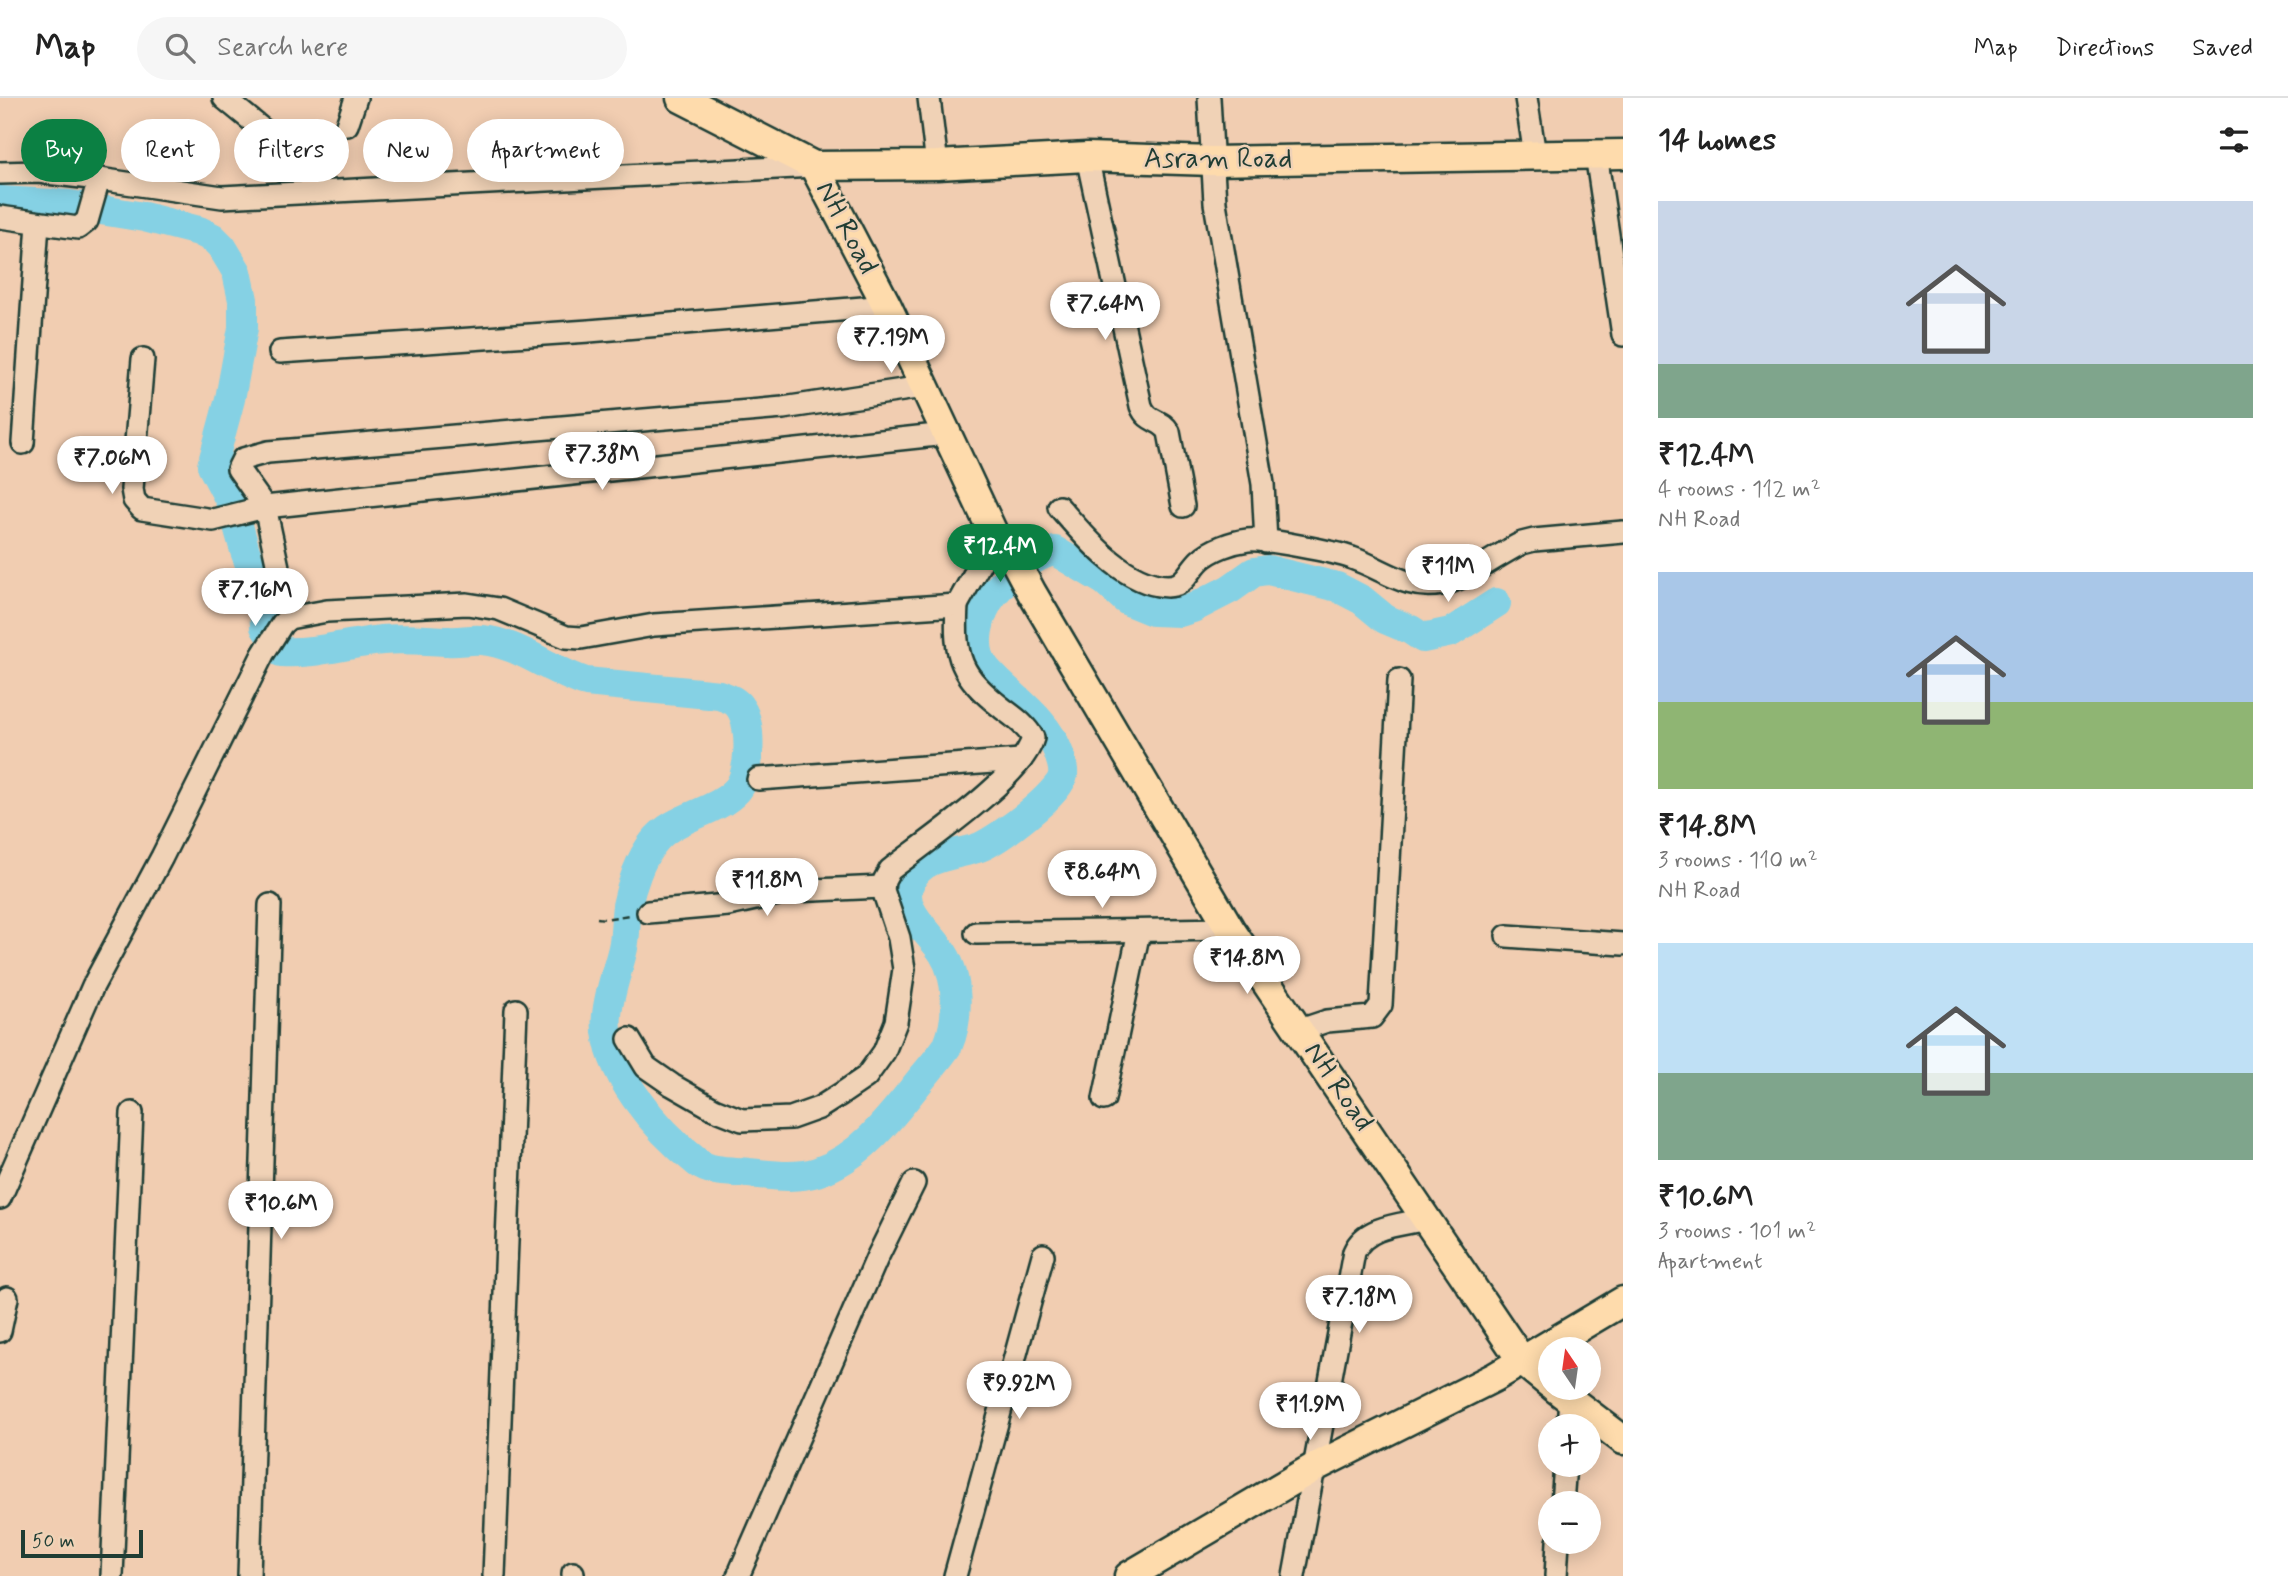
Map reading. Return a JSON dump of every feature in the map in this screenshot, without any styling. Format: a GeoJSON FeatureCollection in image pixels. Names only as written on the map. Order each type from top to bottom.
{"type":"FeatureCollection","features":[{"type":"Feature","properties":{"kind":"main road"},"geometry":{"type":"LineString","coordinates":[[681,98],[814,166]]}},
{"type":"Feature","properties":{"kind":"main road","name":"Asram Road"},"geometry":{"type":"LineString","coordinates":[[814,166],[937,165],[1087,157],[1213,161],[1609,154]]}},
{"type":"Feature","properties":{"kind":"main road","name":"NH Road"},"geometry":{"type":"LineString","coordinates":[[814,166],[887,306],[923,387],[1003,545],[1230,929],[1522,1361],[1538,1377]]}},
{"type":"Feature","properties":{"kind":"main road"},"geometry":{"type":"LineString","coordinates":[[1129,1576],[1313,1468],[1522,1361],[1623,1301]]}},
{"type":"Feature","properties":{"kind":"main road","name":"NH Road"},"geometry":{"type":"LineString","coordinates":[[1563,1400],[1623,1440]]}},
{"type":"Feature","properties":{"kind":"street"},"geometry":{"type":"LineString","coordinates":[[224,98],[250,119]]}},
{"type":"Feature","properties":{"kind":"street"},"geometry":{"type":"LineString","coordinates":[[349,119],[356,98]]}},
{"type":"Feature","properties":{"kind":"street"},"geometry":{"type":"LineString","coordinates":[[929,98],[937,165]]}},
{"type":"Feature","properties":{"kind":"street"},"geometry":{"type":"LineString","coordinates":[[1209,98],[1215,203],[1263,484],[1266,542]]}},
{"type":"Feature","properties":{"kind":"street"},"geometry":{"type":"LineString","coordinates":[[1526,98],[1535,155]]}},
{"type":"Feature","properties":{"kind":"street"},"geometry":{"type":"LineString","coordinates":[[1609,154],[1623,335]]}},
{"type":"Feature","properties":{"kind":"street"},"geometry":{"type":"LineString","coordinates":[[1087,157],[1141,406],[1146,417],[1161,423],[1169,432],[1183,506]]}},
{"type":"Feature","properties":{"kind":"street"},"geometry":{"type":"LineString","coordinates":[[100,182],[222,197],[814,166]]}},
{"type":"Feature","properties":{"kind":"street"},"geometry":{"type":"LineString","coordinates":[[0,173],[21,173]]}},
{"type":"Feature","properties":{"kind":"street"},"geometry":{"type":"LineString","coordinates":[[0,217],[78,228],[87,221],[92,182]]}},
{"type":"Feature","properties":{"kind":"street"},"geometry":{"type":"LineString","coordinates":[[23,443],[38,223]]}},
{"type":"Feature","properties":{"kind":"street"},"geometry":{"type":"LineString","coordinates":[[280,352],[589,331],[887,306]]}},
{"type":"Feature","properties":{"kind":"street"},"geometry":{"type":"LineString","coordinates":[[143,359],[132,489],[137,506],[200,519],[214,520],[258,509],[946,434]]}},
{"type":"Feature","properties":{"kind":"street"},"geometry":{"type":"LineString","coordinates":[[286,621],[258,509],[238,469],[243,459],[268,452],[783,408],[923,387]]}},
{"type":"Feature","properties":{"kind":"street"},"geometry":{"type":"LineString","coordinates":[[1059,508],[1100,551],[1138,579],[1158,585],[1171,585],[1186,580],[1200,561],[1210,553],[1251,539],[1332,552],[1353,558],[1414,585],[1426,586],[1450,582],[1522,543],[1623,532]]}},
{"type":"Feature","properties":{"kind":"street"},"geometry":{"type":"LineString","coordinates":[[629,1039],[646,1067],[672,1086],[714,1109],[742,1120],[791,1118],[819,1108],[866,1077],[884,1052],[896,1022],[904,970],[900,937],[883,887],[890,870],[989,792],[1031,746],[1032,738],[1024,725],[986,695],[964,669],[958,639],[957,605],[1003,545]]}},
{"type":"Feature","properties":{"kind":"street"},"geometry":{"type":"LineString","coordinates":[[0,1198],[93,986],[162,857],[263,654],[286,621],[327,611],[467,604],[499,609],[566,636],[581,638],[654,625],[957,605]]}},
{"type":"Feature","properties":{"kind":"street"},"geometry":{"type":"LineString","coordinates":[[1300,1030],[1328,1021],[1372,1017],[1381,1005],[1399,680]]}},
{"type":"Feature","properties":{"kind":"street"},"geometry":{"type":"LineString","coordinates":[[758,779],[1021,760]]}},
{"type":"Feature","properties":{"kind":"street"},"geometry":{"type":"LineString","coordinates":[[648,912],[729,905],[792,891],[883,887]]}},
{"type":"Feature","properties":{"kind":"street"},"geometry":{"type":"LineString","coordinates":[[249,1576],[270,905]]}},
{"type":"Feature","properties":{"kind":"street"},"geometry":{"type":"LineString","coordinates":[[976,933],[1230,929]]}},
{"type":"Feature","properties":{"kind":"street"},"geometry":{"type":"LineString","coordinates":[[1104,1099],[1139,931]]}},
{"type":"Feature","properties":{"kind":"street"},"geometry":{"type":"LineString","coordinates":[[1507,936],[1623,944]]}},
{"type":"Feature","properties":{"kind":"street"},"geometry":{"type":"LineString","coordinates":[[494,1576],[516,1010]]}},
{"type":"Feature","properties":{"kind":"street"},"geometry":{"type":"LineString","coordinates":[[112,1576],[132,1113]]}},
{"type":"Feature","properties":{"kind":"street"},"geometry":{"type":"LineString","coordinates":[[738,1576],[877,1258],[914,1183]]}},
{"type":"Feature","properties":{"kind":"street"},"geometry":{"type":"LineString","coordinates":[[1294,1576],[1354,1252],[1359,1242],[1368,1234],[1427,1219]]}},
{"type":"Feature","properties":{"kind":"street"},"geometry":{"type":"LineString","coordinates":[[955,1576],[1043,1255]]}},
{"type":"Feature","properties":{"kind":"street"},"geometry":{"type":"LineString","coordinates":[[0,1331],[7,1298]]}},
{"type":"Feature","properties":{"kind":"street"},"geometry":{"type":"LineString","coordinates":[[1556,1576],[1558,1554]]}},
{"type":"Feature","properties":{"kind":"path"},"geometry":{"type":"LineString","coordinates":[[597,918],[648,912]]}},
{"type":"Feature","properties":{"kind":"waterway"},"geometry":{"type":"LineString","coordinates":[[0,201],[70,205],[144,217],[199,231],[213,238],[222,247],[237,272],[243,300],[243,328],[230,399],[212,466],[232,504],[245,551],[264,602],[265,627],[281,652],[314,651],[387,640],[481,640],[508,646],[586,682],[719,695],[739,706],[745,717],[748,738],[747,762],[742,783],[717,805],[672,826],[653,843],[644,857],[629,898],[625,938],[607,1015],[613,1057],[636,1098],[666,1134],[698,1163],[709,1168],[791,1176],[817,1172],[834,1165],[876,1133],[948,1045],[954,1023],[955,986],[943,953],[911,910],[907,900],[911,880],[924,865],[941,857],[980,847],[1001,835],[1040,804],[1063,775],[1059,754],[1046,729],[987,670],[978,652],[978,630],[984,609],[995,592],[1022,567],[1055,551],[1105,581],[1126,600],[1153,611],[1180,612],[1230,589],[1254,572],[1268,570],[1337,587],[1362,600],[1385,619],[1423,638],[1451,632],[1496,603]]}}]}
